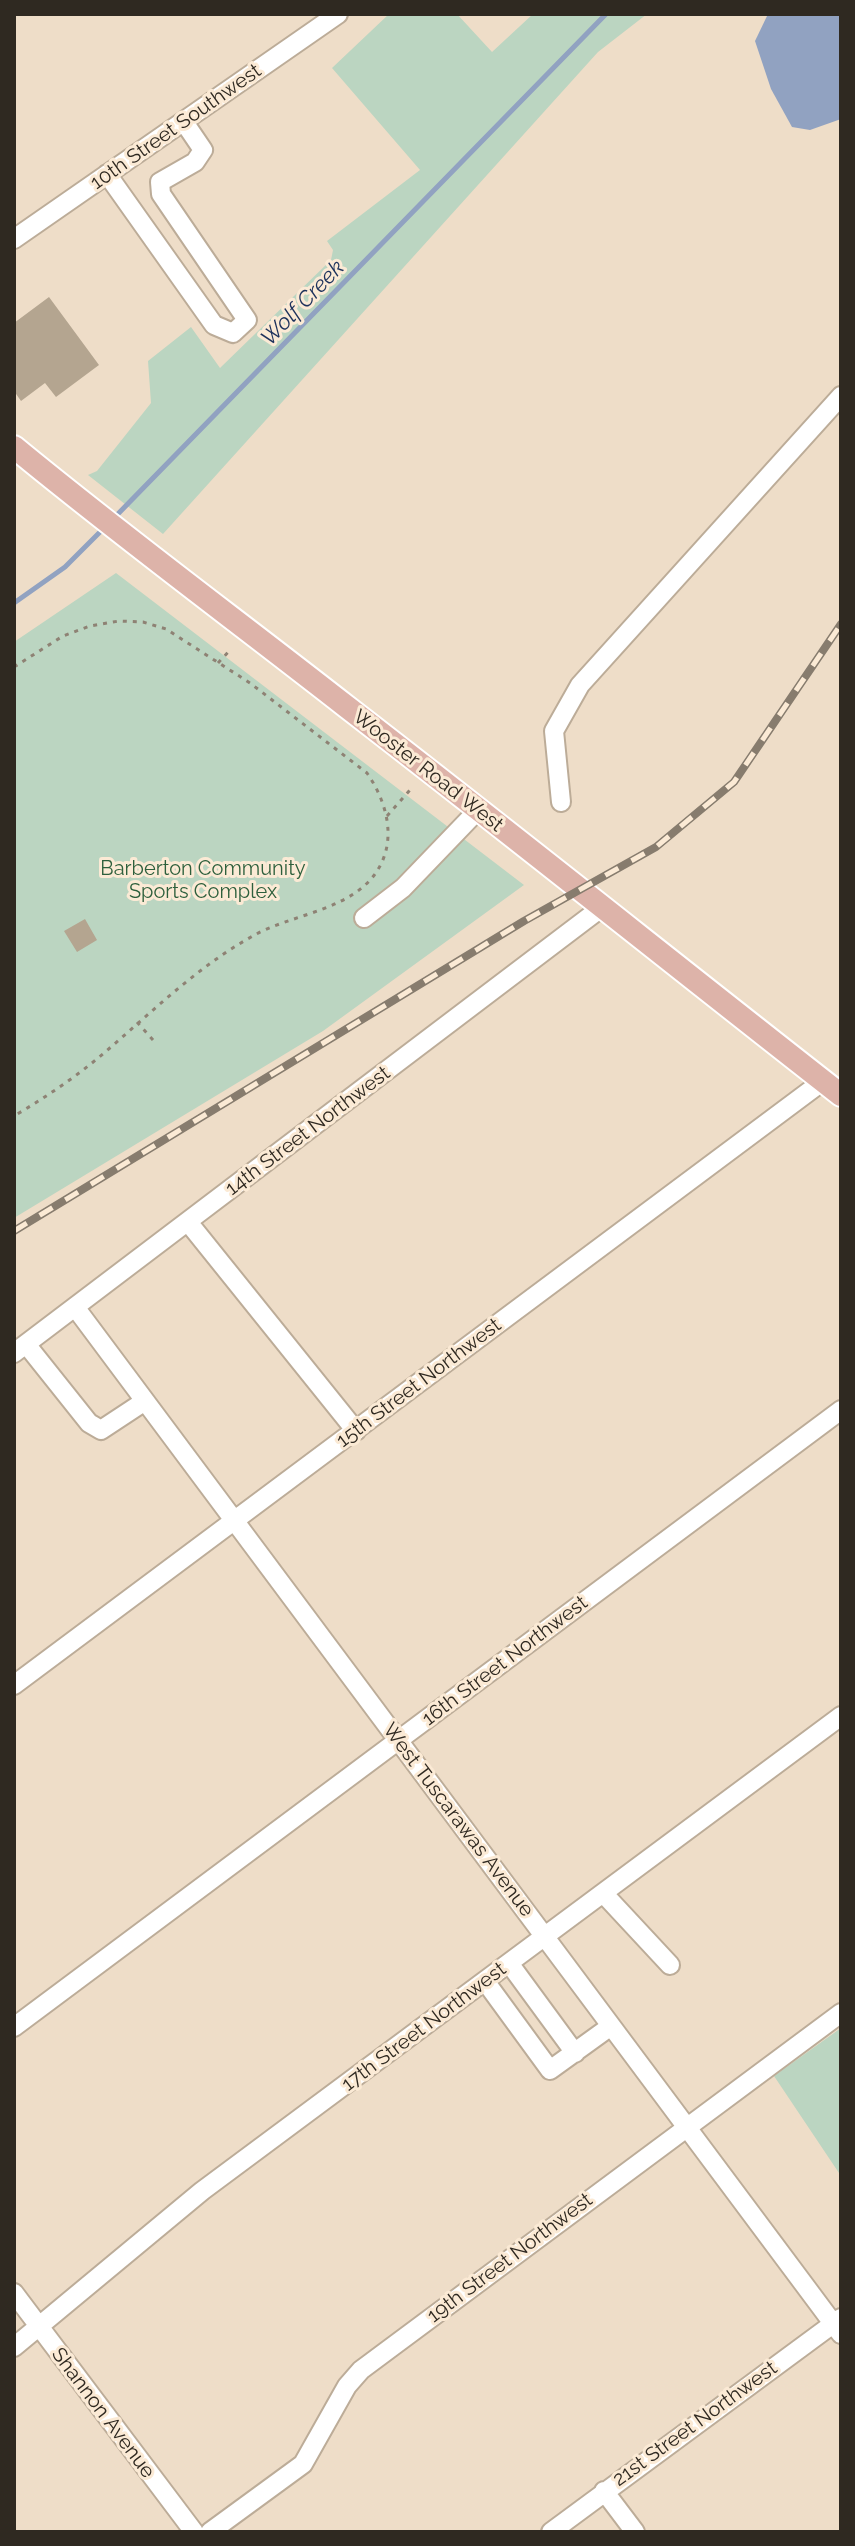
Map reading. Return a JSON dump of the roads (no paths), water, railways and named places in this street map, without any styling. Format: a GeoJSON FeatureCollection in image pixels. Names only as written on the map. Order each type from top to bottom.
{"type":"FeatureCollection","features":[{"type":"Feature","properties":{"kind":"main road","name":"Wooster Road West"},"geometry":{"type":"LineString","coordinates":[[14,447],[146,554],[348,707],[841,1095]]}},
{"type":"Feature","properties":{"kind":"street","name":"10th Street Southwest"},"geometry":{"type":"LineString","coordinates":[[14,239],[338,14]]}},
{"type":"Feature","properties":{"kind":"street"},"geometry":{"type":"LineString","coordinates":[[107,174],[214,325],[233,333],[247,320],[161,194],[160,182],[195,162],[203,150],[184,122]]}},
{"type":"Feature","properties":{"kind":"street"},"geometry":{"type":"LineString","coordinates":[[561,802],[554,731],[580,685],[841,396]]}},
{"type":"Feature","properties":{"kind":"street"},"geometry":{"type":"LineString","coordinates":[[364,918],[403,888],[478,810]]}},
{"type":"Feature","properties":{"kind":"street","name":"14th Street Northwest"},"geometry":{"type":"LineString","coordinates":[[20,1349],[601,908]]}},
{"type":"Feature","properties":{"kind":"street","name":"15th Street Northwest"},"geometry":{"type":"LineString","coordinates":[[14,1685],[823,1081]]}},
{"type":"Feature","properties":{"kind":"street"},"geometry":{"type":"LineString","coordinates":[[188,1222],[356,1431]]}},
{"type":"Feature","properties":{"kind":"street","name":"West Tuscarawas Avenue"},"geometry":{"type":"LineString","coordinates":[[75,1307],[686,2128],[838,2325]]}},
{"type":"Feature","properties":{"kind":"street"},"geometry":{"type":"LineString","coordinates":[[20,1349],[89,1423],[101,1430],[145,1401]]}},
{"type":"Feature","properties":{"kind":"street","name":"16th Street Northwest"},"geometry":{"type":"LineString","coordinates":[[14,2027],[841,1410]]}},
{"type":"Feature","properties":{"kind":"street","name":"17th Street Northwest"},"geometry":{"type":"LineString","coordinates":[[14,2347],[202,2191],[841,1716]]}},
{"type":"Feature","properties":{"kind":"street"},"geometry":{"type":"LineString","coordinates":[[603,1893],[670,1965]]}},
{"type":"Feature","properties":{"kind":"street"},"geometry":{"type":"LineString","coordinates":[[509,1963],[575,2053]]}},
{"type":"Feature","properties":{"kind":"street"},"geometry":{"type":"LineString","coordinates":[[485,1981],[550,2070],[611,2026]]}},
{"type":"Feature","properties":{"kind":"street","name":"19th Street Northwest"},"geometry":{"type":"LineString","coordinates":[[210,2532],[303,2464],[347,2386],[361,2370],[841,2013]]}},
{"type":"Feature","properties":{"kind":"street","name":"Shannon Avenue"},"geometry":{"type":"LineString","coordinates":[[14,2293],[194,2532]]}},
{"type":"Feature","properties":{"kind":"street","name":"21st Street Northwest"},"geometry":{"type":"LineString","coordinates":[[551,2532],[838,2325]]}},
{"type":"Feature","properties":{"kind":"street"},"geometry":{"type":"LineString","coordinates":[[604,2491],[635,2532]]}},
{"type":"Feature","properties":{"kind":"water"},"geometry":{"type":"Polygon","coordinates":[[[768,14],[841,14],[841,119],[810,130],[792,127],[771,89],[755,41],[768,14]]]}},
{"type":"Feature","properties":{"kind":"waterway","name":"Wolf Creek"},"geometry":{"type":"LineString","coordinates":[[112,520],[606,14]]}},
{"type":"Feature","properties":{"kind":"waterway","name":"Wolf Creek"},"geometry":{"type":"LineString","coordinates":[[14,603],[65,567],[105,527]]}},
{"type":"Feature","properties":{"kind":"railway"},"geometry":{"type":"LineString","coordinates":[[14,1231],[524,921],[656,847],[734,782],[841,624]]}},
{"type":"Feature","properties":{"kind":"park label","name":"Barberton Community Sports Complex"},"geometry":{"type":"Point","coordinates":[203,880]}}]}
